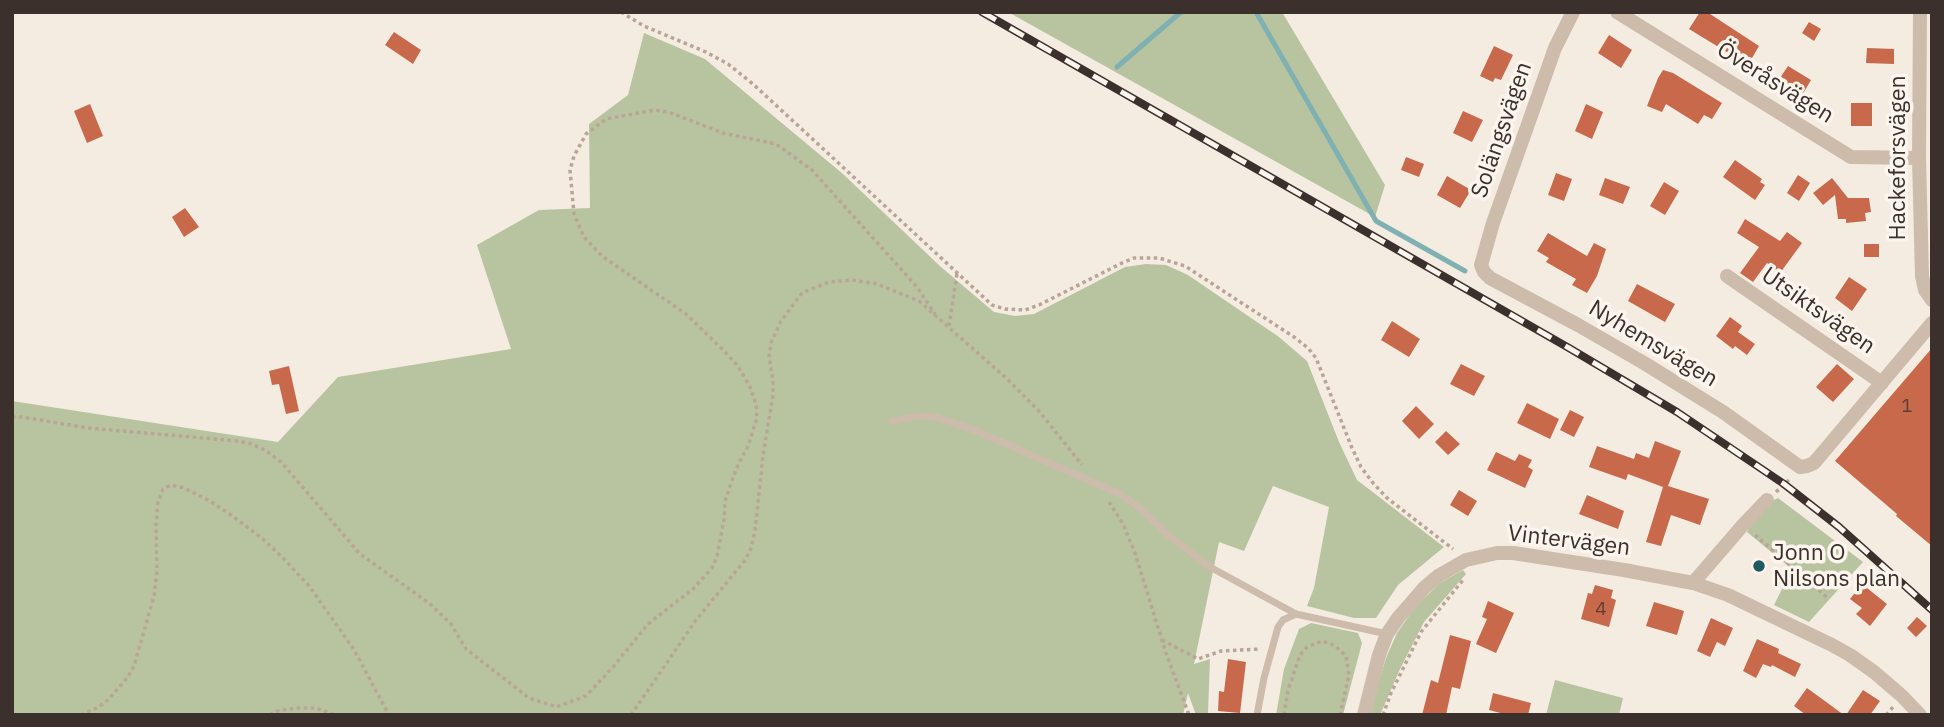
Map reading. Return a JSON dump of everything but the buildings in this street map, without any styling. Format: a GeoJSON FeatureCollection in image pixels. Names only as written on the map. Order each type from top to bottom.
{"type":"FeatureCollection","features":[{"type":"Feature","properties":{"kind":"street","name":"Solängsvägen"},"geometry":{"type":"LineString","coordinates":[[1481,265],[1541,86],[1555,48],[1573,12]]}},
{"type":"Feature","properties":{"kind":"street","name":"Överåsvägen"},"geometry":{"type":"LineString","coordinates":[[1617,12],[1851,157],[1919,158]]}},
{"type":"Feature","properties":{"kind":"street","name":"Hackeforsvägen"},"geometry":{"type":"LineString","coordinates":[[1920,12],[1919,158],[1922,276],[1924,290],[1932,300]]}},
{"type":"Feature","properties":{"kind":"street","name":"Nyhemsvägen"},"geometry":{"type":"LineString","coordinates":[[1481,265],[1490,278],[1644,363],[1723,412],[1800,467]]}},
{"type":"Feature","properties":{"kind":"street","name":"Utsiktsvägen"},"geometry":{"type":"LineString","coordinates":[[1727,276],[1882,383]]}},
{"type":"Feature","properties":{"kind":"street"},"geometry":{"type":"LineString","coordinates":[[1800,467],[1814,463],[1929,332]]}},
{"type":"Feature","properties":{"kind":"street"},"geometry":{"type":"LineString","coordinates":[[1693,583],[1767,500]]}},
{"type":"Feature","properties":{"kind":"street","name":"Vintervägen"},"geometry":{"type":"LineString","coordinates":[[1364,715],[1387,634],[1424,588],[1438,576],[1466,560],[1497,554],[1528,554],[1693,583],[1727,595],[1850,656],[1874,672],[1920,715]]}},
{"type":"Feature","properties":{"kind":"lane"},"geometry":{"type":"LineString","coordinates":[[892,421],[919,416],[935,417],[972,429],[1120,494],[1210,567],[1296,614],[1387,634]]}},
{"type":"Feature","properties":{"kind":"lane"},"geometry":{"type":"LineString","coordinates":[[1257,715],[1278,627],[1283,620],[1296,614]]}},
{"type":"Feature","properties":{"kind":"path"},"geometry":{"type":"LineString","coordinates":[[621,12],[644,26],[706,52],[753,84],[992,305],[1025,310],[1134,258],[1159,258],[1185,266],[1308,348],[1323,372],[1361,467],[1387,498],[1466,560],[1468,567],[1468,574],[1421,632],[1383,715]]}},
{"type":"Feature","properties":{"kind":"path"},"geometry":{"type":"LineString","coordinates":[[12,417],[22,416],[88,428],[238,441],[265,450],[281,462],[360,554],[429,603],[451,624],[466,649],[529,698],[556,707],[586,696],[648,624],[694,589],[712,568],[719,544],[725,500],[748,446],[757,411],[745,377],[713,339],[687,314],[602,256],[584,237],[574,214],[570,170],[586,134],[606,119],[655,110],[668,112],[723,133],[776,144],[812,170],[917,287],[935,314]]}},
{"type":"Feature","properties":{"kind":"path"},"geometry":{"type":"LineString","coordinates":[[949,327],[957,273]]}},
{"type":"Feature","properties":{"kind":"path"},"geometry":{"type":"LineString","coordinates":[[631,715],[696,620],[746,559],[751,548],[772,395],[769,356],[771,343],[781,321],[802,293],[829,282],[852,280],[877,284],[919,300],[1006,378],[1065,442],[1123,524],[1189,715]]}},
{"type":"Feature","properties":{"kind":"path"},"geometry":{"type":"LineString","coordinates":[[1767,500],[1796,474],[1800,467]]}},
{"type":"Feature","properties":{"kind":"path"},"geometry":{"type":"LineString","coordinates":[[81,715],[99,707],[110,698],[134,666],[154,596],[158,502],[163,489],[172,485],[208,500],[232,515],[284,559],[309,586],[346,639],[389,715]]}},
{"type":"Feature","properties":{"kind":"path"},"geometry":{"type":"LineString","coordinates":[[1743,525],[1829,598]]}},
{"type":"Feature","properties":{"kind":"path"},"geometry":{"type":"LineString","coordinates":[[1161,639],[1198,659],[1221,651],[1272,649]]}},
{"type":"Feature","properties":{"kind":"path"},"geometry":{"type":"LineString","coordinates":[[1284,715],[1288,690],[1300,655],[1307,647],[1322,641],[1342,650],[1349,666],[1348,685],[1340,715]]}},
{"type":"Feature","properties":{"kind":"path"},"geometry":{"type":"LineString","coordinates":[[270,715],[277,711],[297,708],[316,708],[335,715]]}},
{"type":"Feature","properties":{"kind":"green space"},"geometry":{"type":"Polygon","coordinates":[[[1008,12],[1282,12],[1385,185],[1375,217],[1008,12]]]}},
{"type":"Feature","properties":{"kind":"green space"},"geometry":{"type":"Polygon","coordinates":[[[644,33],[705,59],[843,174],[941,267],[994,312],[1015,316],[1034,314],[1125,267],[1166,265],[1188,275],[1279,337],[1307,361],[1357,480],[1444,547],[1398,585],[1376,618],[1354,618],[1307,606],[1314,588],[1329,507],[1273,486],[1244,551],[1219,542],[1194,664],[1210,659],[1209,715],[1196,715],[1188,693],[1183,715],[12,715],[12,401],[278,442],[338,377],[511,349],[477,245],[539,210],[590,208],[589,124],[628,95],[644,33]]]}},
{"type":"Feature","properties":{"kind":"green space"},"geometry":{"type":"Polygon","coordinates":[[[1778,498],[1863,562],[1809,622],[1774,605],[1792,569],[1747,532],[1755,517],[1768,503],[1778,498]]]}},
{"type":"Feature","properties":{"kind":"green space"},"geometry":{"type":"Polygon","coordinates":[[[1463,570],[1466,574],[1424,622],[1380,715],[1369,715],[1386,658],[1397,633],[1415,607],[1440,583],[1463,570]]]}},
{"type":"Feature","properties":{"kind":"green space"},"geometry":{"type":"Polygon","coordinates":[[[1311,623],[1358,633],[1362,643],[1343,715],[1276,715],[1284,669],[1299,629],[1311,623]]]}},
{"type":"Feature","properties":{"kind":"green space"},"geometry":{"type":"Polygon","coordinates":[[[1555,680],[1623,698],[1619,715],[1546,715],[1555,680]]]}},
{"type":"Feature","properties":{"kind":"waterway"},"geometry":{"type":"LineString","coordinates":[[1117,67],[1181,12]]}},
{"type":"Feature","properties":{"kind":"waterway"},"geometry":{"type":"LineString","coordinates":[[1256,12],[1376,221],[1465,271]]}},
{"type":"Feature","properties":{"kind":"railway"},"geometry":{"type":"LineString","coordinates":[[982,12],[1677,412],[1784,484],[1839,527],[1932,610]]}},
{"type":"Feature","properties":{"kind":"place","name":"Jonn O Nilsons plan"},"geometry":{"type":"Point","coordinates":[1759,566]}}]}
